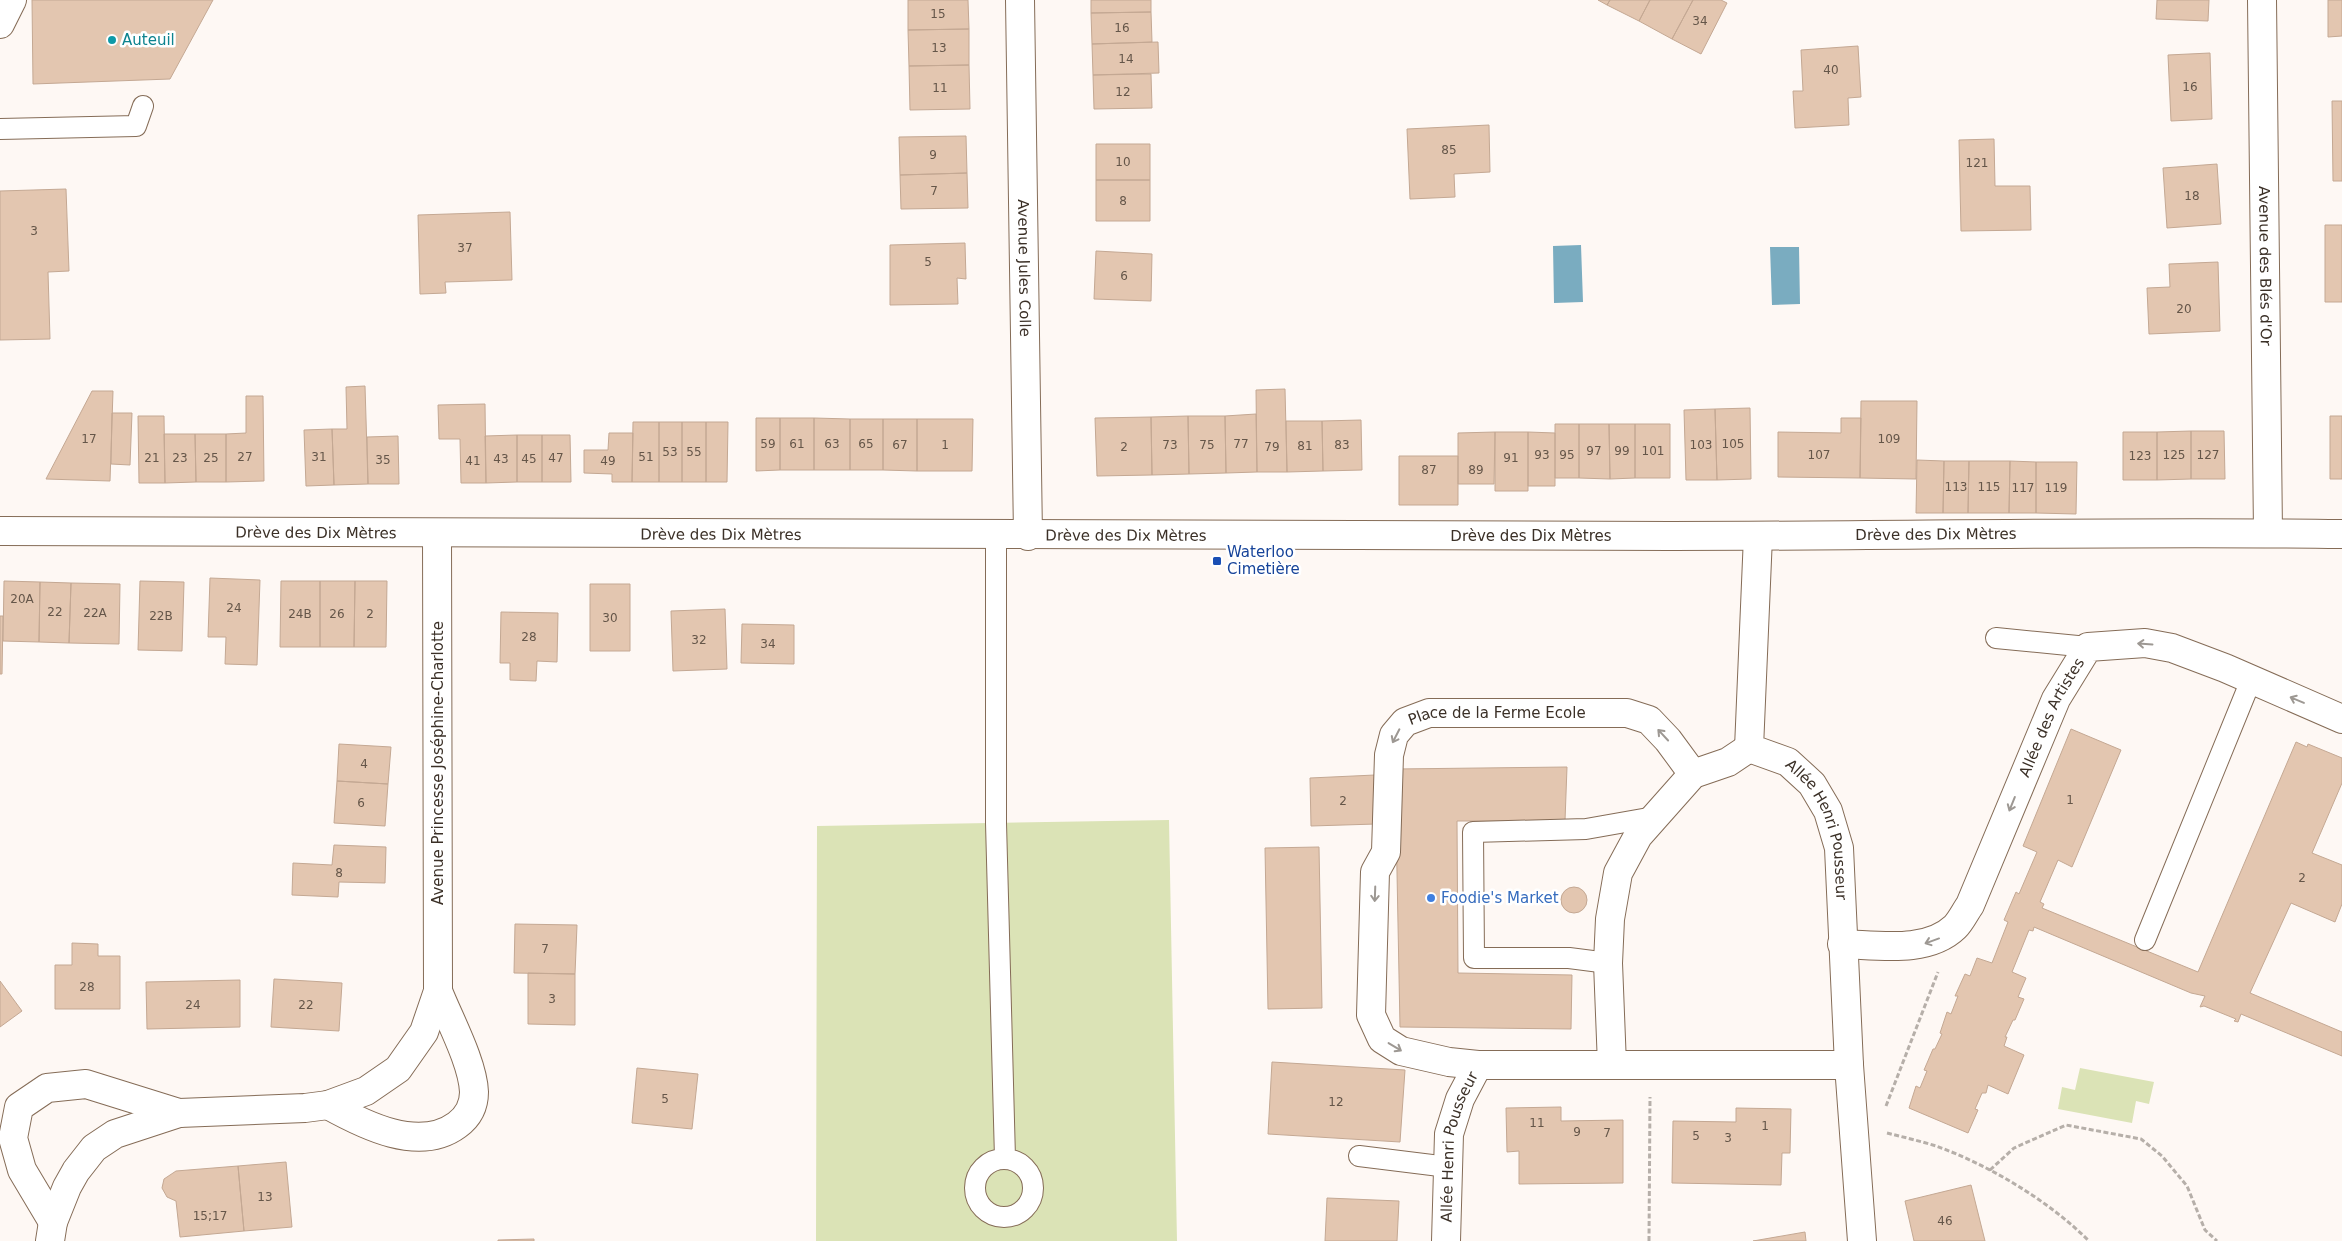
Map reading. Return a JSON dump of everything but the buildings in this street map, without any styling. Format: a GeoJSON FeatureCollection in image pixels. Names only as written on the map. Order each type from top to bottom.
{"type":"FeatureCollection","features":[{"type":"Feature","properties":{"kind":"street"},"geometry":{"type":"LineString","coordinates":[[0,24],[12,0]]}},
{"type":"Feature","properties":{"kind":"street","name":"Avenue Jules Colle"},"geometry":{"type":"LineString","coordinates":[[1020,0],[1028,536]]}},
{"type":"Feature","properties":{"kind":"street","name":"Avenue des Blés d'Or"},"geometry":{"type":"LineString","coordinates":[[2262,0],[2268,533]]}},
{"type":"Feature","properties":{"kind":"street","name":"Drève des Dix Mètres"},"geometry":{"type":"LineString","coordinates":[[0,531],[996,536],[1758,536],[2106,532],[2342,534]]}},
{"type":"Feature","properties":{"kind":"street","name":"Avenue Princesse Joséphine-Charlotte"},"geometry":{"type":"LineString","coordinates":[[52,1231],[67,1187],[76,1170],[94,1148],[116,1134],[179,1113],[268,1110],[328,1105],[366,1091],[398,1069],[424,1032],[438,991],[438,534]]}},
{"type":"Feature","properties":{"kind":"street"},"geometry":{"type":"LineString","coordinates":[[1612,1065],[1608,963],[1610,919],[1618,873],[1638,836],[1693,774],[1728,762],[1749,748],[1758,536]]}},
{"type":"Feature","properties":{"kind":"street","name":"Allée des Artistes"},"geometry":{"type":"LineString","coordinates":[[1842,944],[1924,944],[1942,937],[1955,927],[1970,905],[2056,699],[2088,647],[2145,643],[2172,648],[2225,668],[2342,718]]}},
{"type":"Feature","properties":{"kind":"street","name":"Place de la Ferme Ecole"},"geometry":{"type":"LineString","coordinates":[[1478,1065],[1449,1062],[1401,1051],[1382,1039],[1371,1016],[1375,872],[1386,852],[1389,755],[1394,735],[1405,722],[1429,713],[1627,713],[1649,720],[1668,740],[1693,774]]}},
{"type":"Feature","properties":{"kind":"street","name":"Allée Henri Pousseur"},"geometry":{"type":"LineString","coordinates":[[1749,748],[1788,762],[1812,784],[1828,811],[1839,848],[1849,1065],[1862,1241]]}},
{"type":"Feature","properties":{"kind":"street","name":"Avenue Princesse Joséphine-Charlotte"},"geometry":{"type":"LineString","coordinates":[[328,1105],[355,1120],[389,1132],[422,1136],[447,1132],[467,1118],[474,1092],[470,1069],[438,991]]}},
{"type":"Feature","properties":{"kind":"street","name":"Allée Henri Pousseur"},"geometry":{"type":"LineString","coordinates":[[1446,1241],[1449,1134],[1460,1099],[1478,1065],[1849,1065]]}},
{"type":"Feature","properties":{"kind":"street","name":"Avenue Princesse Joséphine-Charlotte"},"geometry":{"type":"LineString","coordinates":[[52,1231],[22,1170],[13,1138],[19,1107],[47,1088],[86,1084],[179,1113]]}},
{"type":"Feature","properties":{"kind":"lane"},"geometry":{"type":"LineString","coordinates":[[0,129],[136,126],[143,106]]}},
{"type":"Feature","properties":{"kind":"lane"},"geometry":{"type":"LineString","coordinates":[[996,536],[996,822],[1005,1158]]}},
{"type":"Feature","properties":{"kind":"lane"},"geometry":{"type":"LineString","coordinates":[[1996,638],[2088,647]]}},
{"type":"Feature","properties":{"kind":"lane"},"geometry":{"type":"LineString","coordinates":[[2145,940],[2251,680]]}},
{"type":"Feature","properties":{"kind":"lane"},"geometry":{"type":"LineString","coordinates":[[1608,963],[1569,958],[1474,958],[1473,832],[1586,829],[1654,817]]}},
{"type":"Feature","properties":{"kind":"lane"},"geometry":{"type":"LineString","coordinates":[[1359,1156],[1448,1167]]}},
{"type":"Feature","properties":{"kind":"path"},"geometry":{"type":"LineString","coordinates":[[1884,1111],[1955,927]]}},
{"type":"Feature","properties":{"kind":"path"},"geometry":{"type":"LineString","coordinates":[[1649,1241],[1650,1065]]}},
{"type":"Feature","properties":{"kind":"path"},"geometry":{"type":"LineString","coordinates":[[1990,1170],[2014,1148],[2066,1125],[2141,1139],[2162,1156],[2187,1186],[2205,1230],[2218,1241]]}},
{"type":"Feature","properties":{"kind":"path"},"geometry":{"type":"LineString","coordinates":[[1885,1132],[1937,1147],[1990,1170],[2066,1218],[2089,1241]]}},
{"type":"Feature","properties":{"kind":"green space"},"geometry":{"type":"Polygon","coordinates":[[[1169,820],[1177,1241],[816,1241],[817,826],[1169,820]]]}},
{"type":"Feature","properties":{"kind":"green space"},"geometry":{"type":"Polygon","coordinates":[[[2080,1068],[2154,1082],[2149,1104],[2136,1101],[2132,1123],[2058,1109],[2062,1087],[2075,1090],[2080,1068]]]}},
{"type":"Feature","properties":{"kind":"water"},"geometry":{"type":"Polygon","coordinates":[[[1581,245],[1583,302],[1554,303],[1553,246],[1581,245]]]}},
{"type":"Feature","properties":{"kind":"water"},"geometry":{"type":"Polygon","coordinates":[[[1770,247],[1799,247],[1800,304],[1772,305],[1770,247]]]}},
{"type":"Feature","properties":{"kind":"place","name":"Auteuil"},"geometry":{"type":"Point","coordinates":[112,40]}},
{"type":"Feature","properties":{"kind":"place","name":"Waterloo Cimetière"},"geometry":{"type":"Point","coordinates":[1217,561]}},
{"type":"Feature","properties":{"kind":"place","name":"Foodie's Market"},"geometry":{"type":"Point","coordinates":[1431,898]}}]}
